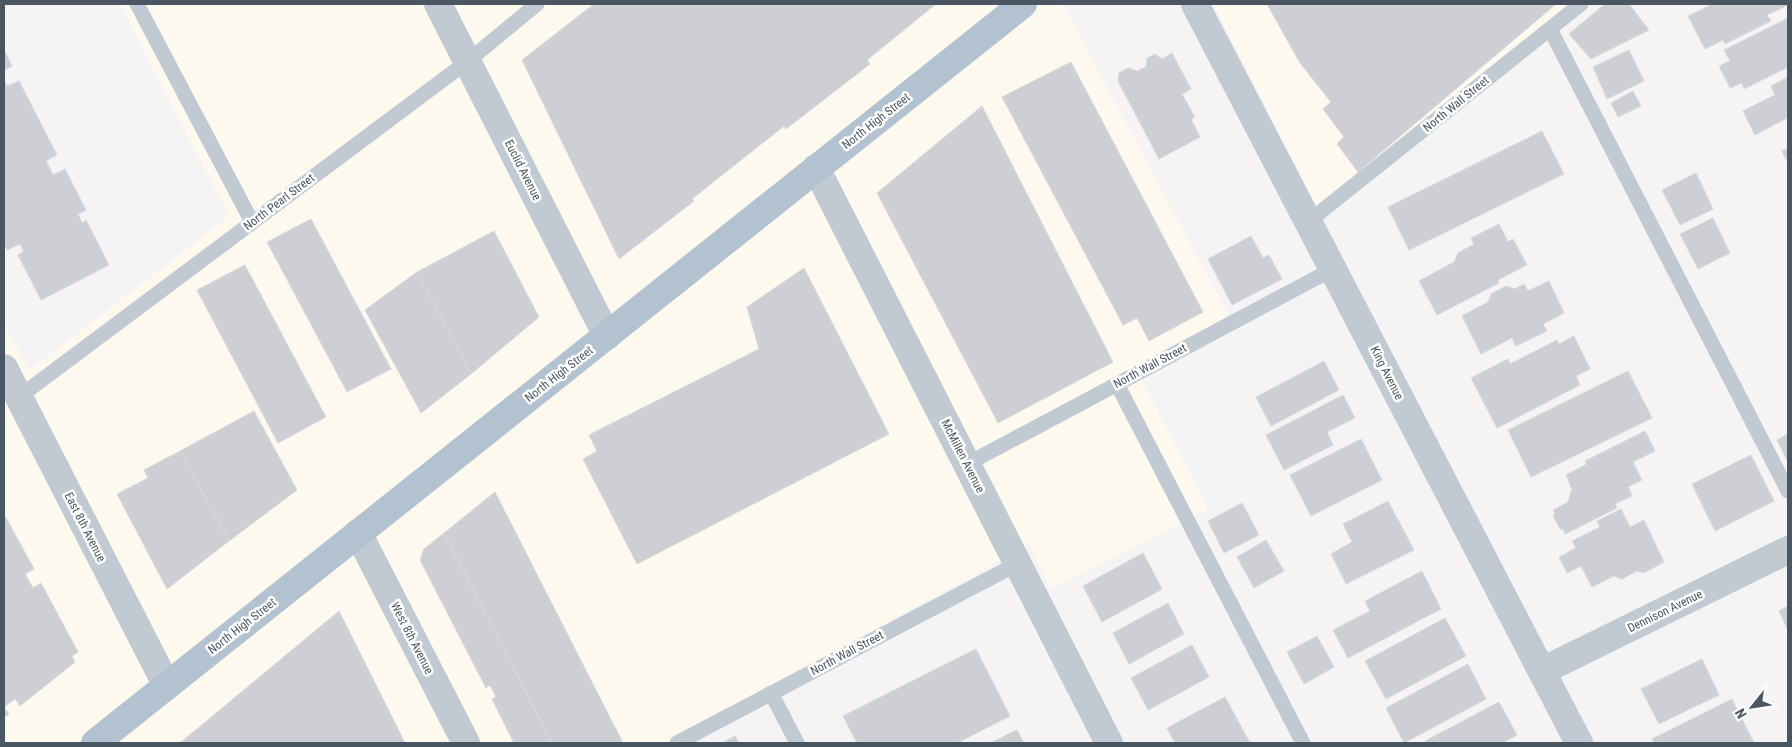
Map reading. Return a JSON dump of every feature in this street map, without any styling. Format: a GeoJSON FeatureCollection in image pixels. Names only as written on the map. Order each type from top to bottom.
{"type":"FeatureCollection","features":[{"type":"Feature","properties":{"kind":"main road","name":"North High Street"},"geometry":{"type":"LineString","coordinates":[[95,743],[1023,4]]}},
{"type":"Feature","properties":{"kind":"street","name":"Euclid Avenue"},"geometry":{"type":"LineString","coordinates":[[438,4],[607,336]]}},
{"type":"Feature","properties":{"kind":"street","name":"King Avenue"},"geometry":{"type":"LineString","coordinates":[[1195,4],[1579,743]]}},
{"type":"Feature","properties":{"kind":"street","name":"McMillen Avenue"},"geometry":{"type":"LineString","coordinates":[[816,168],[1109,743]]}},
{"type":"Feature","properties":{"kind":"street","name":"East 8th Avenue"},"geometry":{"type":"LineString","coordinates":[[4,368],[167,686]]}},
{"type":"Feature","properties":{"kind":"street","name":"West 8th Avenue"},"geometry":{"type":"LineString","coordinates":[[358,533],[466,743]]}},
{"type":"Feature","properties":{"kind":"street","name":"Dennison Avenue"},"geometry":{"type":"LineString","coordinates":[[1542,671],[1788,550]]}},
{"type":"Feature","properties":{"kind":"lane"},"geometry":{"type":"LineString","coordinates":[[137,4],[252,222]]}},
{"type":"Feature","properties":{"kind":"lane","name":"North Pearl Street"},"geometry":{"type":"LineString","coordinates":[[19,396],[468,61],[537,4]]}},
{"type":"Feature","properties":{"kind":"lane","name":"North Wall Street"},"geometry":{"type":"LineString","coordinates":[[1308,222],[1581,4]]}},
{"type":"Feature","properties":{"kind":"lane"},"geometry":{"type":"LineString","coordinates":[[1550,29],[1788,491]]}},
{"type":"Feature","properties":{"kind":"lane","name":"North Wall Street"},"geometry":{"type":"LineString","coordinates":[[967,464],[1333,269]]}},
{"type":"Feature","properties":{"kind":"lane"},"geometry":{"type":"LineString","coordinates":[[1117,384],[1303,743]]}},
{"type":"Feature","properties":{"kind":"lane","name":"North Wall Street"},"geometry":{"type":"LineString","coordinates":[[677,743],[1017,564]]}},
{"type":"Feature","properties":{"kind":"lane"},"geometry":{"type":"LineString","coordinates":[[771,693],[797,743]]}},
{"type":"Feature","properties":{"kind":"shaded area"},"geometry":{"type":"Polygon","coordinates":[[[120,4],[1063,4],[1231,321],[1137,371],[1208,509],[1051,589],[1029,545],[667,743],[4,743],[4,322],[29,371],[229,216],[120,4]]]}},
{"type":"Feature","properties":{"kind":"shaded area"},"geometry":{"type":"Polygon","coordinates":[[[1213,4],[1569,4],[1318,208],[1213,4]]]}},
{"type":"Feature","properties":{"kind":"building"},"geometry":{"type":"Polygon","coordinates":[[[594,4],[936,4],[867,60],[870,64],[786,129],[784,126],[692,199],[694,201],[619,259],[522,60],[594,4]]]}},
{"type":"Feature","properties":{"kind":"building"},"geometry":{"type":"Polygon","coordinates":[[[1267,4],[1556,4],[1358,172],[1337,144],[1344,137],[1323,109],[1331,102],[1300,63],[1267,4]]]}},
{"type":"Feature","properties":{"kind":"building"},"geometry":{"type":"Polygon","coordinates":[[[1605,4],[1629,4],[1649,30],[1591,59],[1569,34],[1605,4]]]}},
{"type":"Feature","properties":{"kind":"building"},"geometry":{"type":"Polygon","coordinates":[[[1713,4],[1788,5],[1767,15],[1771,21],[1725,44],[1723,40],[1705,49],[1688,16],[1713,4]]]}},
{"type":"Feature","properties":{"kind":"building"},"geometry":{"type":"Polygon","coordinates":[[[1788,18],[1788,67],[1744,89],[1742,83],[1730,88],[1719,66],[1730,61],[1724,50],[1788,18]]]}},
{"type":"Feature","properties":{"kind":"building"},"geometry":{"type":"Polygon","coordinates":[[[4,50],[12,66],[4,70],[4,50]]]}},
{"type":"Feature","properties":{"kind":"building"},"geometry":{"type":"Polygon","coordinates":[[[1629,50],[1644,81],[1607,99],[1593,67],[1629,50]]]}},
{"type":"Feature","properties":{"kind":"building"},"geometry":{"type":"Polygon","coordinates":[[[1172,53],[1191,89],[1182,94],[1195,117],[1191,119],[1200,137],[1159,159],[1118,81],[1119,73],[1128,68],[1137,71],[1146,67],[1147,58],[1155,54],[1162,59],[1172,53]]]}},
{"type":"Feature","properties":{"kind":"building"},"geometry":{"type":"Polygon","coordinates":[[[1071,62],[1203,312],[1149,341],[1137,318],[1123,325],[1002,97],[1071,62]]]}},
{"type":"Feature","properties":{"kind":"building"},"geometry":{"type":"Polygon","coordinates":[[[1788,77],[1788,120],[1787,118],[1755,135],[1743,111],[1775,95],[1771,86],[1788,77]]]}},
{"type":"Feature","properties":{"kind":"building"},"geometry":{"type":"Polygon","coordinates":[[[4,80],[7,86],[19,81],[57,155],[46,161],[53,175],[65,169],[86,210],[78,214],[82,223],[86,220],[109,265],[41,300],[18,255],[24,251],[20,244],[7,250],[4,243],[4,80]]]}},
{"type":"Feature","properties":{"kind":"building"},"geometry":{"type":"Polygon","coordinates":[[[1633,91],[1641,106],[1618,117],[1611,103],[1633,91]]]}},
{"type":"Feature","properties":{"kind":"building"},"geometry":{"type":"Polygon","coordinates":[[[982,106],[1113,362],[998,423],[877,193],[982,106]]]}},
{"type":"Feature","properties":{"kind":"building"},"geometry":{"type":"Polygon","coordinates":[[[1542,131],[1564,174],[1409,250],[1388,207],[1542,131]]]}},
{"type":"Feature","properties":{"kind":"building"},"geometry":{"type":"Polygon","coordinates":[[[1788,148],[1788,163],[1782,151],[1788,148]]]}},
{"type":"Feature","properties":{"kind":"building"},"geometry":{"type":"Polygon","coordinates":[[[1696,173],[1713,209],[1680,225],[1662,190],[1696,173]]]}},
{"type":"Feature","properties":{"kind":"building"},"geometry":{"type":"Polygon","coordinates":[[[1713,218],[1730,253],[1698,269],[1680,234],[1713,218]]]}},
{"type":"Feature","properties":{"kind":"building"},"geometry":{"type":"Polygon","coordinates":[[[311,219],[391,369],[347,392],[267,242],[311,219]]]}},
{"type":"Feature","properties":{"kind":"building"},"geometry":{"type":"Polygon","coordinates":[[[1499,224],[1508,242],[1513,239],[1527,265],[1498,280],[1499,283],[1437,315],[1419,281],[1454,262],[1458,253],[1474,244],[1471,238],[1499,224]]]}},
{"type":"Feature","properties":{"kind":"building"},"geometry":{"type":"Polygon","coordinates":[[[494,231],[539,317],[471,374],[417,272],[494,231]]]}},
{"type":"Feature","properties":{"kind":"building"},"geometry":{"type":"Polygon","coordinates":[[[1251,236],[1263,258],[1269,255],[1282,279],[1232,305],[1208,259],[1251,236]]]}},
{"type":"Feature","properties":{"kind":"building"},"geometry":{"type":"Polygon","coordinates":[[[245,265],[326,417],[278,443],[197,290],[245,265]]]}},
{"type":"Feature","properties":{"kind":"building"},"geometry":{"type":"Polygon","coordinates":[[[804,268],[889,434],[637,564],[583,459],[597,451],[589,435],[759,349],[747,307],[804,268]]]}},
{"type":"Feature","properties":{"kind":"building"},"geometry":{"type":"Polygon","coordinates":[[[417,272],[471,374],[421,413],[365,310],[417,272]]]}},
{"type":"Feature","properties":{"kind":"building"},"geometry":{"type":"Polygon","coordinates":[[[1549,281],[1564,313],[1543,324],[1547,331],[1516,346],[1512,338],[1481,354],[1462,316],[1488,302],[1491,294],[1506,286],[1515,289],[1524,284],[1528,291],[1549,281]]]}},
{"type":"Feature","properties":{"kind":"building"},"geometry":{"type":"Polygon","coordinates":[[[1574,336],[1590,369],[1576,376],[1580,385],[1497,428],[1471,378],[1508,359],[1510,364],[1557,340],[1559,344],[1574,336]]]}},
{"type":"Feature","properties":{"kind":"building"},"geometry":{"type":"Polygon","coordinates":[[[1324,361],[1339,390],[1271,426],[1256,397],[1324,361]]]}},
{"type":"Feature","properties":{"kind":"building"},"geometry":{"type":"Polygon","coordinates":[[[1628,371],[1652,418],[1531,477],[1508,430],[1628,371]]]}},
{"type":"Feature","properties":{"kind":"building"},"geometry":{"type":"Polygon","coordinates":[[[1343,395],[1355,418],[1327,432],[1333,445],[1284,470],[1266,435],[1343,395]]]}},
{"type":"Feature","properties":{"kind":"building"},"geometry":{"type":"Polygon","coordinates":[[[254,411],[297,490],[229,541],[180,451],[254,411]]]}},
{"type":"Feature","properties":{"kind":"building"},"geometry":{"type":"Polygon","coordinates":[[[1645,431],[1655,451],[1633,462],[1642,480],[1628,487],[1632,496],[1615,504],[1617,508],[1565,534],[1553,516],[1555,514],[1553,510],[1568,502],[1572,489],[1566,475],[1587,464],[1585,461],[1645,431]]]}},
{"type":"Feature","properties":{"kind":"building"},"geometry":{"type":"Polygon","coordinates":[[[1788,434],[1788,462],[1777,440],[1788,434]]]}},
{"type":"Feature","properties":{"kind":"building"},"geometry":{"type":"Polygon","coordinates":[[[1361,439],[1382,480],[1311,516],[1290,475],[1361,439]]]}},
{"type":"Feature","properties":{"kind":"building"},"geometry":{"type":"Polygon","coordinates":[[[180,451],[229,541],[167,589],[117,494],[148,478],[144,470],[180,451]]]}},
{"type":"Feature","properties":{"kind":"building"},"geometry":{"type":"Polygon","coordinates":[[[1751,455],[1774,501],[1715,531],[1692,484],[1751,455]]]}},
{"type":"Feature","properties":{"kind":"building"},"geometry":{"type":"Polygon","coordinates":[[[495,492],[622,741],[618,743],[552,743],[444,533],[495,492]]]}},
{"type":"Feature","properties":{"kind":"building"},"geometry":{"type":"Polygon","coordinates":[[[1388,501],[1414,550],[1346,584],[1331,554],[1352,542],[1343,524],[1388,501]]]}},
{"type":"Feature","properties":{"kind":"building"},"geometry":{"type":"Polygon","coordinates":[[[1242,503],[1259,535],[1224,553],[1208,521],[1242,503]]]}},
{"type":"Feature","properties":{"kind":"building"},"geometry":{"type":"Polygon","coordinates":[[[1621,509],[1630,527],[1644,520],[1664,562],[1644,573],[1637,571],[1622,579],[1614,576],[1592,587],[1581,566],[1567,573],[1559,557],[1576,548],[1572,541],[1600,527],[1597,521],[1621,509]]]}},
{"type":"Feature","properties":{"kind":"building"},"geometry":{"type":"Polygon","coordinates":[[[4,514],[34,569],[25,574],[33,588],[41,583],[78,652],[72,656],[75,662],[20,706],[15,699],[4,707],[4,514]]]}},
{"type":"Feature","properties":{"kind":"building"},"geometry":{"type":"Polygon","coordinates":[[[444,533],[552,743],[514,743],[492,699],[496,697],[490,685],[486,688],[420,560],[424,549],[444,533]]]}},
{"type":"Feature","properties":{"kind":"building"},"geometry":{"type":"Polygon","coordinates":[[[1266,540],[1284,571],[1254,588],[1237,557],[1266,540]]]}},
{"type":"Feature","properties":{"kind":"building"},"geometry":{"type":"Polygon","coordinates":[[[1143,553],[1162,589],[1102,622],[1083,586],[1143,553]]]}},
{"type":"Feature","properties":{"kind":"building"},"geometry":{"type":"Polygon","coordinates":[[[1422,571],[1441,609],[1348,658],[1333,630],[1370,611],[1365,601],[1422,571]]]}},
{"type":"Feature","properties":{"kind":"building"},"geometry":{"type":"Polygon","coordinates":[[[1168,603],[1184,634],[1129,664],[1113,633],[1168,603]]]}},
{"type":"Feature","properties":{"kind":"building"},"geometry":{"type":"Polygon","coordinates":[[[1788,606],[1788,630],[1779,611],[1788,606]]]}},
{"type":"Feature","properties":{"kind":"building"},"geometry":{"type":"Polygon","coordinates":[[[339,611],[405,743],[180,743],[339,611]]]}},
{"type":"Feature","properties":{"kind":"building"},"geometry":{"type":"Polygon","coordinates":[[[1445,618],[1466,656],[1386,699],[1365,661],[1445,618]]]}},
{"type":"Feature","properties":{"kind":"building"},"geometry":{"type":"Polygon","coordinates":[[[1317,636],[1334,667],[1304,684],[1287,652],[1317,636]]]}},
{"type":"Feature","properties":{"kind":"building"},"geometry":{"type":"Polygon","coordinates":[[[1192,645],[1209,677],[1148,710],[1131,678],[1192,645]]]}},
{"type":"Feature","properties":{"kind":"building"},"geometry":{"type":"Polygon","coordinates":[[[976,649],[1010,716],[957,743],[857,743],[843,716],[976,649]]]}},
{"type":"Feature","properties":{"kind":"building"},"geometry":{"type":"Polygon","coordinates":[[[1702,659],[1719,695],[1659,724],[1641,689],[1702,659]]]}},
{"type":"Feature","properties":{"kind":"building"},"geometry":{"type":"Polygon","coordinates":[[[1468,664],[1486,699],[1404,743],[1386,708],[1468,664]]]}},
{"type":"Feature","properties":{"kind":"building"},"geometry":{"type":"Polygon","coordinates":[[[1225,697],[1250,743],[1175,743],[1167,728],[1225,697]]]}},
{"type":"Feature","properties":{"kind":"building"},"geometry":{"type":"Polygon","coordinates":[[[1732,699],[1754,743],[1654,743],[1652,739],[1732,699]]]}},
{"type":"Feature","properties":{"kind":"building"},"geometry":{"type":"Polygon","coordinates":[[[1499,702],[1517,735],[1502,743],[1427,743],[1425,741],[1499,702]]]}},
{"type":"Feature","properties":{"kind":"building"},"geometry":{"type":"Polygon","coordinates":[[[4,707],[9,714],[4,718],[4,707]]]}},
{"type":"Feature","properties":{"kind":"building"},"geometry":{"type":"Polygon","coordinates":[[[1017,730],[1024,743],[990,743],[1017,730]]]}},
{"type":"Feature","properties":{"kind":"building"},"geometry":{"type":"Polygon","coordinates":[[[735,736],[739,743],[722,743],[735,736]]]}}]}
